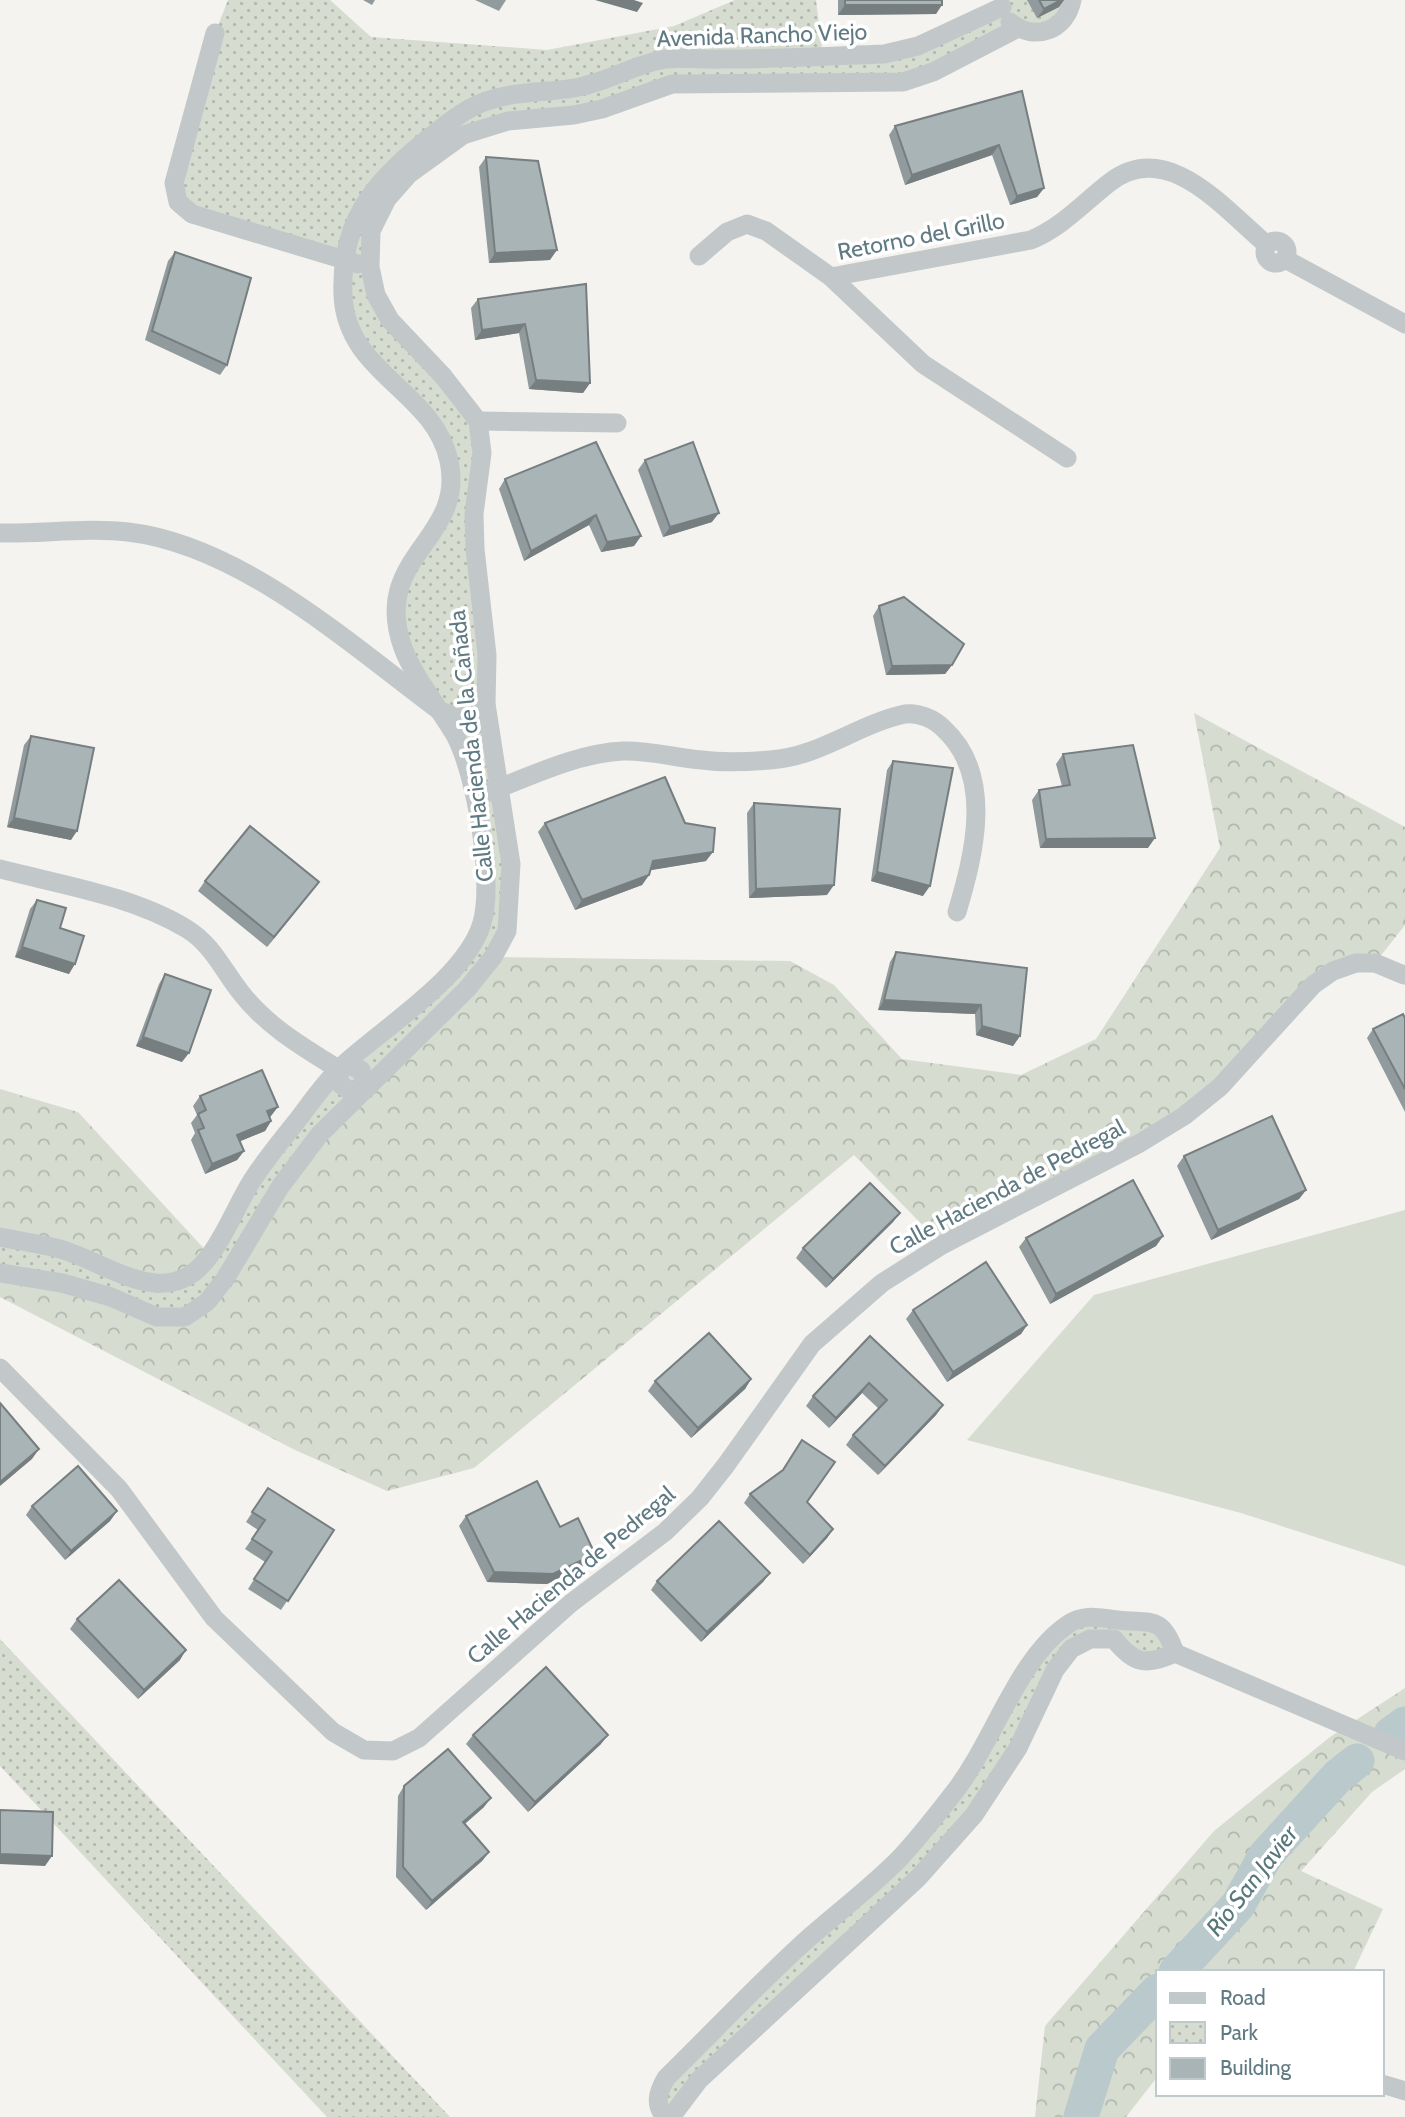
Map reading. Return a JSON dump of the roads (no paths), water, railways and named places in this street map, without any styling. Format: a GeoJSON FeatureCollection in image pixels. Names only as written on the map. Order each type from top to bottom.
{"type":"FeatureCollection","features":[{"type":"Feature","properties":{"kind":"street"},"geometry":{"type":"LineString","coordinates":[[1001,3],[1010,22],[1018,29],[1038,33],[1058,26],[1070,10],[1072,0]]}},
{"type":"Feature","properties":{"kind":"street","name":"Avenida Rancho Viejo"},"geometry":{"type":"LineString","coordinates":[[343,298],[351,229],[367,197],[394,166],[453,119],[480,103],[503,96],[578,88],[666,59],[884,54],[918,46],[1001,3]]}},
{"type":"Feature","properties":{"kind":"street","name":"Avenida Rancho Viejo"},"geometry":{"type":"LineString","coordinates":[[370,267],[371,231],[387,200],[410,174],[463,135],[508,121],[574,115],[602,109],[672,84],[814,85],[903,82],[933,72],[1018,29]]}},
{"type":"Feature","properties":{"kind":"street"},"geometry":{"type":"LineString","coordinates":[[215,33],[174,183],[178,202],[192,214],[370,267],[376,295],[390,320],[443,376],[478,421],[617,423]]}},
{"type":"Feature","properties":{"kind":"street"},"geometry":{"type":"LineString","coordinates":[[722,59],[723,83]]}},
{"type":"Feature","properties":{"kind":"street","name":"Retorno del Grillo"},"geometry":{"type":"LineString","coordinates":[[831,277],[1031,240],[1052,231],[1111,181],[1135,169],[1161,167],[1185,176],[1267,245],[1265,251],[1269,261],[1275,263],[1286,259],[1405,324]]}},
{"type":"Feature","properties":{"kind":"street"},"geometry":{"type":"LineString","coordinates":[[699,256],[727,232],[747,225],[766,231],[831,277]]}},
{"type":"Feature","properties":{"kind":"street","name":"Retorno del Grillo"},"geometry":{"type":"LineString","coordinates":[[831,277],[923,364],[1067,458]]}},
{"type":"Feature","properties":{"kind":"street","name":"Calle Hacienda de la Cañada"},"geometry":{"type":"LineString","coordinates":[[0,1237],[60,1250],[150,1283],[173,1283],[196,1272],[253,1178],[338,1069],[413,1007],[449,973],[471,945],[481,925],[486,896],[476,797],[470,768],[402,644],[395,598],[403,573],[445,510],[453,481],[447,451],[434,423],[382,374],[360,349],[343,298]]}},
{"type":"Feature","properties":{"kind":"street","name":"Calle Hacienda de la Cañada"},"geometry":{"type":"LineString","coordinates":[[0,1273],[62,1283],[111,1297],[158,1317],[185,1317],[207,1302],[225,1279],[279,1187],[319,1135],[467,989],[493,957],[507,931],[511,864],[486,704],[487,655],[474,514],[482,453],[478,421]]}},
{"type":"Feature","properties":{"kind":"street","name":"Calle Hacienda de la Cañada"},"geometry":{"type":"LineString","coordinates":[[0,533],[128,532],[182,543],[233,565],[275,592],[440,710]]}},
{"type":"Feature","properties":{"kind":"street"},"geometry":{"type":"LineString","coordinates":[[440,710],[458,718],[474,715],[486,704]]}},
{"type":"Feature","properties":{"kind":"street"},"geometry":{"type":"LineString","coordinates":[[476,797],[585,758],[622,751],[658,752],[701,760],[742,762],[783,759],[826,747],[864,727],[908,713],[933,719],[955,738],[970,770],[976,813],[974,854],[957,912]]}},
{"type":"Feature","properties":{"kind":"street"},"geometry":{"type":"LineString","coordinates":[[0,869],[141,907],[189,930],[215,954],[241,994],[271,1026],[338,1069],[341,1084],[345,1089],[366,1088]]}},
{"type":"Feature","properties":{"kind":"street","name":"Calle Hacienda de Pedregal"},"geometry":{"type":"LineString","coordinates":[[0,1368],[119,1489],[214,1618],[243,1648],[332,1732],[365,1750],[393,1751],[419,1738],[571,1603],[666,1532],[700,1498],[726,1465],[812,1344],[882,1283],[942,1245],[1140,1143],[1184,1116],[1220,1087],[1313,985],[1333,971],[1356,963],[1375,963],[1404,975]]}},
{"type":"Feature","properties":{"kind":"street"},"geometry":{"type":"LineString","coordinates":[[665,2117],[658,2109],[657,2092],[666,2078],[801,1945],[898,1860],[955,1792],[991,1737],[1030,1665],[1052,1636],[1070,1622],[1093,1616],[1118,1630],[1125,1653],[1139,1661],[1156,1661],[1175,1653],[1405,1751]]}},
{"type":"Feature","properties":{"kind":"street"},"geometry":{"type":"LineString","coordinates":[[671,2117],[699,2080],[918,1878],[974,1815],[1018,1748],[1055,1670],[1071,1649],[1090,1639],[1118,1630],[1138,1618],[1153,1622],[1169,1634],[1175,1653]]}},
{"type":"Feature","properties":{"kind":"street"},"geometry":{"type":"LineString","coordinates":[[1384,2085],[1405,2091]]}},
{"type":"Feature","properties":{"kind":"waterway","name":"Río San Javier"},"geometry":{"type":"LineString","coordinates":[[1391,1734],[1405,1724]]}},
{"type":"Feature","properties":{"kind":"waterway","name":"Río San Javier"},"geometry":{"type":"LineString","coordinates":[[1178,1970],[1238,1905],[1266,1855],[1338,1776],[1357,1761]]}},
{"type":"Feature","properties":{"kind":"waterway","name":"Río San Javier"},"geometry":{"type":"LineString","coordinates":[[1081,2117],[1102,2049],[1156,1993]]}}]}
